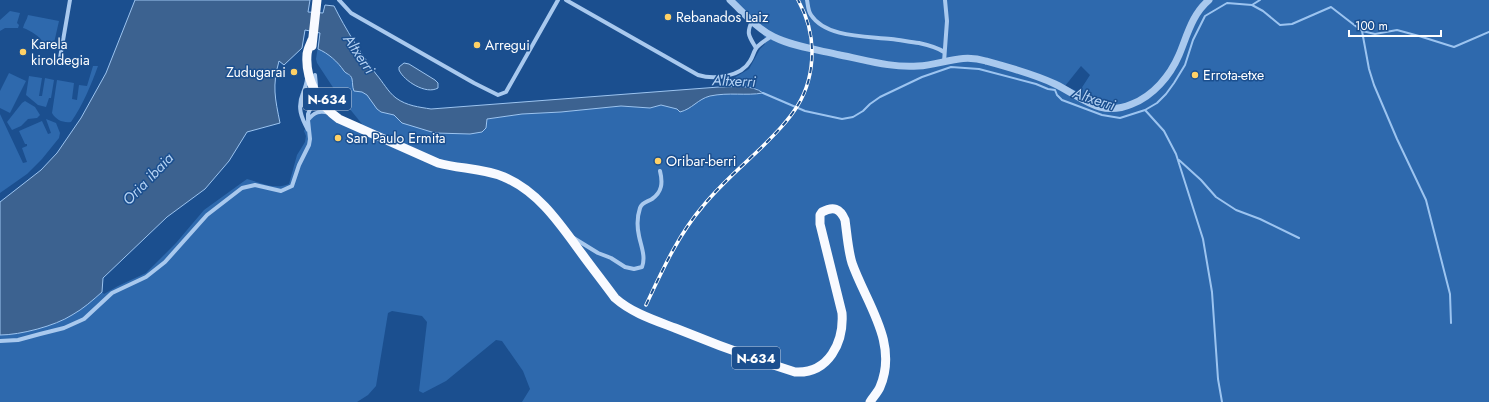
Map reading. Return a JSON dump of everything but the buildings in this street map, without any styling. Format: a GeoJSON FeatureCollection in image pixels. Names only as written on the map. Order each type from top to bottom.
{"type":"FeatureCollection","features":[{"type":"Feature","properties":{"kind":"highway","name":"N-634"},"geometry":{"type":"LineString","coordinates":[[317,0],[312,40],[307,54],[312,85],[319,99],[332,114],[349,125],[376,135],[438,163],[451,167],[491,173],[504,177],[531,193],[544,205],[615,298],[639,314],[693,336],[796,372],[806,372],[820,366],[830,357],[838,345],[842,335],[842,313],[820,224],[820,215],[822,212],[833,208],[837,209],[843,215],[845,220],[852,262],[873,309],[885,342],[886,367],[880,388],[870,402]]}},
{"type":"Feature","properties":{"kind":"highway","name":"N-634"},"geometry":{"type":"LineString","coordinates":[[311,72],[325,97],[342,115],[376,135]]}},
{"type":"Feature","properties":{"kind":"street"},"geometry":{"type":"LineString","coordinates":[[60,58],[70,0]]}},
{"type":"Feature","properties":{"kind":"street"},"geometry":{"type":"LineString","coordinates":[[339,0],[351,12],[474,83],[498,95],[506,92],[558,0]]}},
{"type":"Feature","properties":{"kind":"street"},"geometry":{"type":"LineString","coordinates":[[566,0],[698,76],[707,78],[734,74],[745,68],[750,62],[756,48],[772,36]]}},
{"type":"Feature","properties":{"kind":"street"},"geometry":{"type":"LineString","coordinates":[[730,0],[772,36],[798,45],[883,64],[920,66],[966,58],[986,61],[1049,82],[1084,102],[1096,107],[1114,109],[1124,107],[1143,99],[1161,84],[1174,65],[1194,18],[1209,0]]}},
{"type":"Feature","properties":{"kind":"street"},"geometry":{"type":"LineString","coordinates":[[807,0],[809,11],[815,19],[827,27],[839,32],[855,36],[892,39],[922,44],[940,49],[944,52]]}},
{"type":"Feature","properties":{"kind":"street"},"geometry":{"type":"LineString","coordinates":[[944,62],[948,21],[945,0]]}},
{"type":"Feature","properties":{"kind":"street"},"geometry":{"type":"LineString","coordinates":[[753,21],[749,28],[748,34],[756,48]]}},
{"type":"Feature","properties":{"kind":"street"},"geometry":{"type":"LineString","coordinates":[[310,139],[302,118],[300,104],[311,72]]}},
{"type":"Feature","properties":{"kind":"street"},"geometry":{"type":"LineString","coordinates":[[302,118],[304,97],[312,92],[319,95],[333,110],[342,115]]}},
{"type":"Feature","properties":{"kind":"street"},"geometry":{"type":"LineString","coordinates":[[0,341],[18,340],[46,333],[64,328],[84,318],[112,294],[146,276],[165,262],[206,215],[242,188],[255,185],[281,191],[292,186],[299,165],[310,145],[308,114],[315,101],[316,93]]}},
{"type":"Feature","properties":{"kind":"street"},"geometry":{"type":"LineString","coordinates":[[308,120],[312,114],[316,112],[332,114]]}},
{"type":"Feature","properties":{"kind":"street"},"geometry":{"type":"LineString","coordinates":[[568,235],[598,253],[625,266],[634,269],[642,267],[643,257],[638,226],[640,208],[642,204],[652,199],[660,190],[662,183],[660,172]]}},
{"type":"Feature","properties":{"kind":"shaded area"},"geometry":{"type":"Polygon","coordinates":[[[727,0],[1489,0],[1489,402],[522,402],[530,389],[523,371],[502,341],[496,340],[446,381],[423,393],[419,391],[427,322],[422,316],[392,311],[388,313],[376,386],[368,395],[357,402],[0,402],[0,335],[27,332],[56,323],[80,310],[102,292],[104,294],[146,273],[176,243],[204,210],[247,179],[273,186],[284,186],[289,184],[297,155],[305,142],[306,136],[304,131],[312,118],[317,114],[325,114],[336,120],[362,124],[336,92],[317,63],[316,59],[320,33],[305,30],[302,48],[284,65],[279,61],[276,72],[274,93],[271,29],[321,29],[332,41],[435,133],[448,134],[487,119],[522,114],[621,106],[650,108],[661,105],[677,109],[696,103],[702,98],[721,94],[759,94],[758,89],[747,87],[719,87],[749,69],[760,49],[765,44],[765,38],[761,32],[727,0]],[[1081,66],[1065,86],[1079,92],[1090,75],[1081,66]]]}},
{"type":"Feature","properties":{"kind":"shaded area"},"geometry":{"type":"Polygon","coordinates":[[[10,11],[20,13],[17,23],[19,25],[18,28],[5,28],[0,31],[0,20],[10,11]]]}},
{"type":"Feature","properties":{"kind":"shaded area"},"geometry":{"type":"Polygon","coordinates":[[[28,15],[59,21],[54,43],[48,44],[46,50],[41,39],[34,33],[23,28],[28,15]]]}},
{"type":"Feature","properties":{"kind":"shaded area"},"geometry":{"type":"Polygon","coordinates":[[[93,66],[98,66],[90,88],[71,122],[65,122],[58,119],[52,113],[57,80],[74,83],[72,99],[77,100],[79,85],[87,86],[93,66]]]}},
{"type":"Feature","properties":{"kind":"shaded area"},"geometry":{"type":"Polygon","coordinates":[[[9,73],[26,81],[10,113],[0,108],[0,91],[9,73]]]}},
{"type":"Feature","properties":{"kind":"shaded area"},"geometry":{"type":"Polygon","coordinates":[[[29,76],[42,78],[39,96],[42,96],[45,78],[54,80],[51,98],[49,98],[46,107],[38,105],[26,95],[29,76]]]}},
{"type":"Feature","properties":{"kind":"shaded area"},"geometry":{"type":"Polygon","coordinates":[[[25,101],[35,107],[40,115],[37,118],[28,119],[21,126],[12,130],[7,122],[25,101]]]}},
{"type":"Feature","properties":{"kind":"shaded area"},"geometry":{"type":"Polygon","coordinates":[[[0,114],[23,163],[27,162],[22,148],[27,146],[27,144],[25,144],[19,131],[42,121],[48,134],[51,133],[46,119],[56,123],[60,133],[59,138],[42,159],[27,174],[0,193],[0,114]]]}},
{"type":"Feature","properties":{"kind":"water","name":"Oria ibaia"},"geometry":{"type":"Polygon","coordinates":[[[135,0],[310,0],[308,12],[323,13],[325,5],[334,6],[343,24],[359,49],[390,93],[404,103],[431,109],[719,87],[748,87],[759,90],[763,93],[724,94],[710,96],[680,112],[677,109],[661,105],[650,108],[621,106],[522,114],[487,119],[486,128],[482,132],[470,134],[435,133],[402,123],[394,115],[381,112],[377,109],[367,95],[362,92],[354,91],[351,76],[345,72],[332,58],[318,49],[320,33],[305,30],[302,48],[284,65],[279,61],[275,92],[280,123],[247,132],[229,161],[205,189],[167,217],[103,278],[102,292],[84,307],[65,319],[47,326],[8,335],[0,335],[0,202],[41,170],[57,153],[81,118],[106,73],[135,0]]]}},
{"type":"Feature","properties":{"kind":"water"},"geometry":{"type":"Polygon","coordinates":[[[404,63],[409,64],[435,80],[438,83],[438,88],[428,90],[416,86],[410,82],[399,70],[399,67],[404,63]]]}},
{"type":"Feature","properties":{"kind":"waterway"},"geometry":{"type":"LineString","coordinates":[[1252,5],[1260,0]]}},
{"type":"Feature","properties":{"kind":"waterway","name":"Altxerri"},"geometry":{"type":"LineString","coordinates":[[763,93],[805,111],[842,119],[853,117],[880,97],[922,77],[951,67],[979,69],[1036,84],[1055,90],[1057,95],[1062,100],[1102,115],[1120,118],[1145,110],[1157,103],[1166,94],[1185,65],[1193,40],[1205,16],[1227,3],[1252,5],[1263,11],[1280,25],[1292,24],[1331,7],[1362,31],[1375,34],[1397,30],[1454,47],[1489,32]]}},
{"type":"Feature","properties":{"kind":"waterway"},"geometry":{"type":"LineString","coordinates":[[1362,31],[1369,69],[1374,85],[1397,139],[1426,200],[1450,294],[1451,323]]}},
{"type":"Feature","properties":{"kind":"waterway"},"geometry":{"type":"LineString","coordinates":[[1145,110],[1164,131],[1176,154],[1203,239],[1212,292],[1218,379],[1222,402]]}},
{"type":"Feature","properties":{"kind":"waterway"},"geometry":{"type":"LineString","coordinates":[[1179,160],[1201,180],[1216,197],[1236,210],[1260,219],[1299,238]]}},
{"type":"Feature","properties":{"kind":"railway"},"geometry":{"type":"LineString","coordinates":[[646,305],[678,241],[694,217],[716,191],[781,127],[790,117],[804,95],[811,68],[812,45],[804,12],[798,0]]}},
{"type":"Feature","properties":{"kind":"place","name":"Rebanados Laiz"},"geometry":{"type":"Point","coordinates":[668,17]}},
{"type":"Feature","properties":{"kind":"place","name":"Arregui"},"geometry":{"type":"Point","coordinates":[477,45]}},
{"type":"Feature","properties":{"kind":"place","name":"Karela kiroldegia"},"geometry":{"type":"Point","coordinates":[23,52]}},
{"type":"Feature","properties":{"kind":"place","name":"Zudugarai"},"geometry":{"type":"Point","coordinates":[294,72]}},
{"type":"Feature","properties":{"kind":"place","name":"Errota-etxe"},"geometry":{"type":"Point","coordinates":[1195,75]}},
{"type":"Feature","properties":{"kind":"place","name":"San Paulo Ermita"},"geometry":{"type":"Point","coordinates":[338,138]}},
{"type":"Feature","properties":{"kind":"place","name":"Oribar-berri"},"geometry":{"type":"Point","coordinates":[658,161]}}]}
